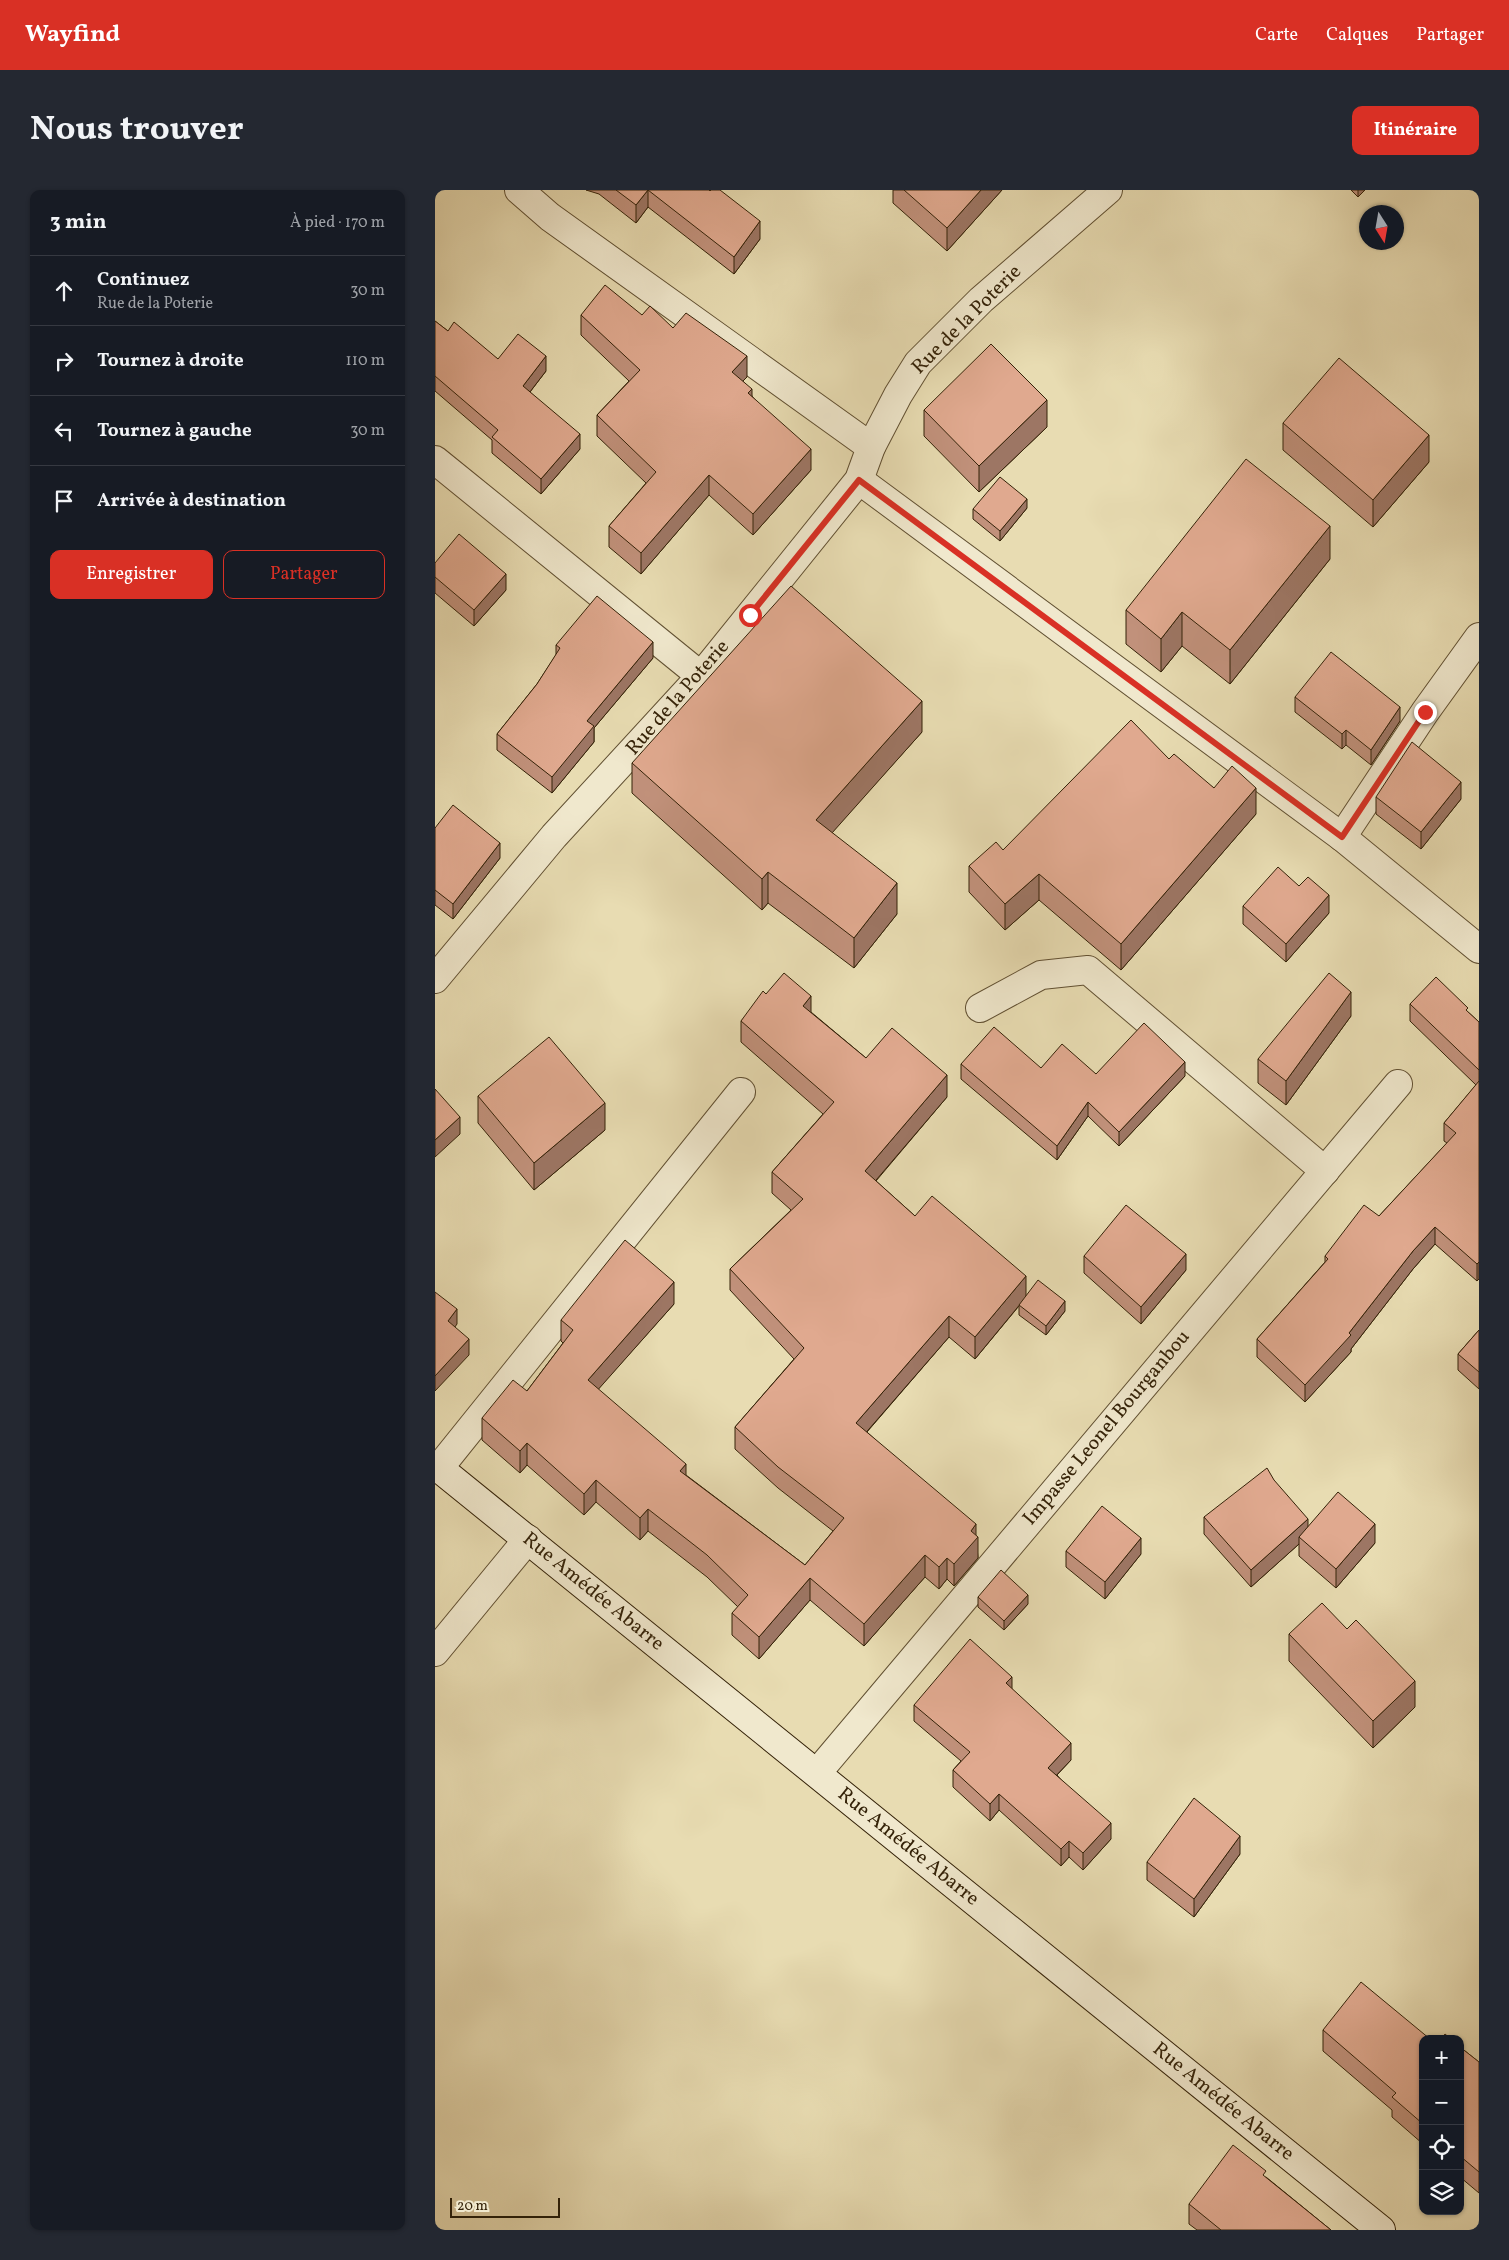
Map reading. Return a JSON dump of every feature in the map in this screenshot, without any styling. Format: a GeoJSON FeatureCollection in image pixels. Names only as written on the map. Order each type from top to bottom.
{"type":"FeatureCollection","features":[{"type":"Feature","properties":{"kind":"street"},"geometry":{"type":"LineString","coordinates":[[519,190],[549,217],[871,447]]}},
{"type":"Feature","properties":{"kind":"street","name":"Rue de la Poterie"},"geometry":{"type":"LineString","coordinates":[[435,979],[554,836],[701,676],[859,480],[871,447],[898,395],[918,363],[981,300],[1108,190]]}},
{"type":"Feature","properties":{"kind":"street"},"geometry":{"type":"LineString","coordinates":[[435,460],[701,676]]}},
{"type":"Feature","properties":{"kind":"street"},"geometry":{"type":"LineString","coordinates":[[859,480],[1342,837],[1479,949]]}},
{"type":"Feature","properties":{"kind":"street"},"geometry":{"type":"LineString","coordinates":[[1342,837],[1425,712],[1479,637]]}},
{"type":"Feature","properties":{"kind":"street"},"geometry":{"type":"LineString","coordinates":[[980,1008],[1041,975],[1088,970],[1325,1170]]}},
{"type":"Feature","properties":{"kind":"street","name":"Impasse Leonel Bourganbou"},"geometry":{"type":"LineString","coordinates":[[817,1773],[1398,1084]]}},
{"type":"Feature","properties":{"kind":"street"},"geometry":{"type":"LineString","coordinates":[[437,1466],[741,1092]]}},
{"type":"Feature","properties":{"kind":"street","name":"Rue Amédée Abarre"},"geometry":{"type":"LineString","coordinates":[[437,1466],[1381,2230]]}},
{"type":"Feature","properties":{"kind":"street"},"geometry":{"type":"LineString","coordinates":[[435,1652],[528,1539]]}},
{"type":"Feature","properties":{"kind":"building"},"geometry":{"type":"Polygon","coordinates":[[[616,190],[648,190],[636,205],[616,190]]]}},
{"type":"Feature","properties":{"kind":"building"},"geometry":{"type":"Polygon","coordinates":[[[648,190],[720,190],[760,221],[734,257],[648,190]]]}},
{"type":"Feature","properties":{"kind":"building"},"geometry":{"type":"Polygon","coordinates":[[[904,190],[981,190],[947,228],[904,190]]]}},
{"type":"Feature","properties":{"kind":"building"},"geometry":{"type":"Polygon","coordinates":[[[605,285],[642,315],[650,306],[673,328],[686,313],[747,356],[732,372],[752,389],[748,393],[811,449],[753,514],[709,475],[641,553],[609,526],[656,472],[597,415],[640,370],[581,315],[605,285]]]}},
{"type":"Feature","properties":{"kind":"building"},"geometry":{"type":"Polygon","coordinates":[[[435,321],[448,331],[454,322],[498,359],[518,334],[546,356],[523,386],[580,434],[541,479],[492,437],[498,430],[435,376],[435,321]]]}},
{"type":"Feature","properties":{"kind":"building"},"geometry":{"type":"Polygon","coordinates":[[[991,344],[1047,400],[979,466],[924,410],[991,344]]]}},
{"type":"Feature","properties":{"kind":"building"},"geometry":{"type":"Polygon","coordinates":[[[1339,358],[1429,435],[1373,500],[1283,423],[1339,358]]]}},
{"type":"Feature","properties":{"kind":"building"},"geometry":{"type":"Polygon","coordinates":[[[1246,459],[1330,526],[1230,650],[1182,612],[1161,639],[1126,610],[1246,459]]]}},
{"type":"Feature","properties":{"kind":"building"},"geometry":{"type":"Polygon","coordinates":[[[1000,477],[1027,499],[1000,531],[973,509],[1000,477]]]}},
{"type":"Feature","properties":{"kind":"building"},"geometry":{"type":"Polygon","coordinates":[[[459,534],[506,574],[474,610],[435,577],[435,563],[459,534]]]}},
{"type":"Feature","properties":{"kind":"building"},"geometry":{"type":"Polygon","coordinates":[[[791,586],[922,701],[816,820],[897,883],[854,938],[768,872],[762,879],[632,763],[791,586]]]}},
{"type":"Feature","properties":{"kind":"building"},"geometry":{"type":"Polygon","coordinates":[[[597,596],[653,642],[587,721],[594,726],[552,777],[497,734],[537,684],[560,648],[556,645],[597,596]]]}},
{"type":"Feature","properties":{"kind":"building"},"geometry":{"type":"Polygon","coordinates":[[[1331,652],[1400,707],[1371,750],[1346,730],[1342,734],[1295,697],[1331,652]]]}},
{"type":"Feature","properties":{"kind":"building"},"geometry":{"type":"Polygon","coordinates":[[[1131,720],[1169,759],[1174,754],[1214,788],[1232,766],[1256,788],[1121,944],[1039,874],[1005,904],[969,866],[996,842],[1003,850],[1131,720]]]}},
{"type":"Feature","properties":{"kind":"building"},"geometry":{"type":"Polygon","coordinates":[[[1412,742],[1461,782],[1421,832],[1376,797],[1412,742]]]}},
{"type":"Feature","properties":{"kind":"building"},"geometry":{"type":"Polygon","coordinates":[[[453,805],[500,843],[453,904],[435,890],[435,828],[453,805]]]}},
{"type":"Feature","properties":{"kind":"building"},"geometry":{"type":"Polygon","coordinates":[[[1278,867],[1299,886],[1308,877],[1329,895],[1286,944],[1243,906],[1278,867]]]}},
{"type":"Feature","properties":{"kind":"building"},"geometry":{"type":"Polygon","coordinates":[[[784,973],[811,996],[803,1006],[866,1058],[892,1028],[947,1075],[865,1171],[915,1216],[932,1196],[1026,1276],[975,1337],[949,1316],[856,1423],[976,1524],[971,1531],[978,1537],[954,1564],[947,1558],[939,1567],[925,1555],[864,1624],[810,1578],[759,1637],[732,1613],[748,1595],[707,1555],[648,1509],[640,1518],[596,1480],[584,1494],[527,1443],[520,1451],[482,1418],[513,1380],[527,1391],[573,1330],[561,1320],[625,1240],[674,1282],[588,1380],[686,1464],[680,1471],[805,1565],[844,1518],[778,1467],[735,1427],[804,1348],[730,1269],[803,1199],[772,1172],[834,1102],[741,1021],[763,991],[766,994],[784,973]]]}},
{"type":"Feature","properties":{"kind":"building"},"geometry":{"type":"Polygon","coordinates":[[[1329,973],[1351,992],[1286,1081],[1258,1059],[1329,973]]]}},
{"type":"Feature","properties":{"kind":"building"},"geometry":{"type":"Polygon","coordinates":[[[1436,977],[1468,1008],[1466,1010],[1479,1022],[1479,1070],[1410,1004],[1436,977]]]}},
{"type":"Feature","properties":{"kind":"building"},"geometry":{"type":"Polygon","coordinates":[[[1144,1023],[1185,1062],[1119,1132],[1088,1102],[1057,1146],[961,1064],[994,1027],[1041,1068],[1062,1044],[1096,1074],[1144,1023]]]}},
{"type":"Feature","properties":{"kind":"building"},"geometry":{"type":"Polygon","coordinates":[[[549,1037],[605,1103],[534,1163],[478,1096],[549,1037]]]}},
{"type":"Feature","properties":{"kind":"building"},"geometry":{"type":"Polygon","coordinates":[[[1479,1081],[1479,1262],[1477,1264],[1435,1227],[1413,1251],[1349,1333],[1351,1335],[1305,1385],[1257,1339],[1328,1259],[1325,1256],[1364,1205],[1379,1216],[1456,1133],[1444,1123],[1479,1081]]]}},
{"type":"Feature","properties":{"kind":"building"},"geometry":{"type":"Polygon","coordinates":[[[435,1089],[460,1117],[435,1140],[435,1089]]]}},
{"type":"Feature","properties":{"kind":"building"},"geometry":{"type":"Polygon","coordinates":[[[1126,1205],[1186,1254],[1141,1307],[1084,1256],[1126,1205]]]}},
{"type":"Feature","properties":{"kind":"building"},"geometry":{"type":"Polygon","coordinates":[[[1038,1280],[1065,1301],[1046,1326],[1019,1305],[1038,1280]]]}},
{"type":"Feature","properties":{"kind":"building"},"geometry":{"type":"Polygon","coordinates":[[[435,1292],[457,1309],[448,1321],[469,1339],[435,1376],[435,1292]]]}},
{"type":"Feature","properties":{"kind":"building"},"geometry":{"type":"Polygon","coordinates":[[[1479,1330],[1479,1372],[1458,1354],[1479,1330]]]}},
{"type":"Feature","properties":{"kind":"building"},"geometry":{"type":"Polygon","coordinates":[[[1267,1468],[1274,1480],[1308,1519],[1251,1570],[1204,1517],[1267,1468]]]}},
{"type":"Feature","properties":{"kind":"building"},"geometry":{"type":"Polygon","coordinates":[[[1338,1492],[1375,1524],[1336,1569],[1299,1537],[1338,1492]]]}},
{"type":"Feature","properties":{"kind":"building"},"geometry":{"type":"Polygon","coordinates":[[[1102,1506],[1141,1538],[1105,1582],[1066,1551],[1102,1506]]]}},
{"type":"Feature","properties":{"kind":"building"},"geometry":{"type":"Polygon","coordinates":[[[1001,1570],[1028,1595],[1004,1621],[978,1597],[1001,1570]]]}},
{"type":"Feature","properties":{"kind":"building"},"geometry":{"type":"Polygon","coordinates":[[[1322,1603],[1347,1629],[1356,1620],[1415,1681],[1373,1721],[1289,1634],[1322,1603]]]}},
{"type":"Feature","properties":{"kind":"building"},"geometry":{"type":"Polygon","coordinates":[[[970,1639],[1012,1677],[1006,1683],[1071,1743],[1048,1768],[1111,1823],[1083,1853],[1069,1841],[1061,1849],[999,1794],[990,1804],[953,1770],[970,1752],[914,1705],[970,1639]]]}},
{"type":"Feature","properties":{"kind":"building"},"geometry":{"type":"Polygon","coordinates":[[[1194,1798],[1240,1836],[1194,1899],[1147,1862],[1194,1798]]]}},
{"type":"Feature","properties":{"kind":"building"},"geometry":{"type":"Polygon","coordinates":[[[1361,1982],[1425,2035],[1419,2035],[1419,2121],[1392,2097],[1396,2093],[1323,2030],[1361,1982]]]}},
{"type":"Feature","properties":{"kind":"building"},"geometry":{"type":"Polygon","coordinates":[[[1464,2050],[1479,2062],[1479,2172],[1464,2159],[1464,2050]]]}},
{"type":"Feature","properties":{"kind":"building"},"geometry":{"type":"Polygon","coordinates":[[[1233,2145],[1266,2171],[1263,2175],[1331,2230],[1221,2230],[1189,2204],[1233,2145]]]}},
{"type":"Feature","properties":{"kind":"route"},"geometry":{"type":"LineString","coordinates":[[750,615],[859,480],[1342,837],[1425,712]]}}]}
